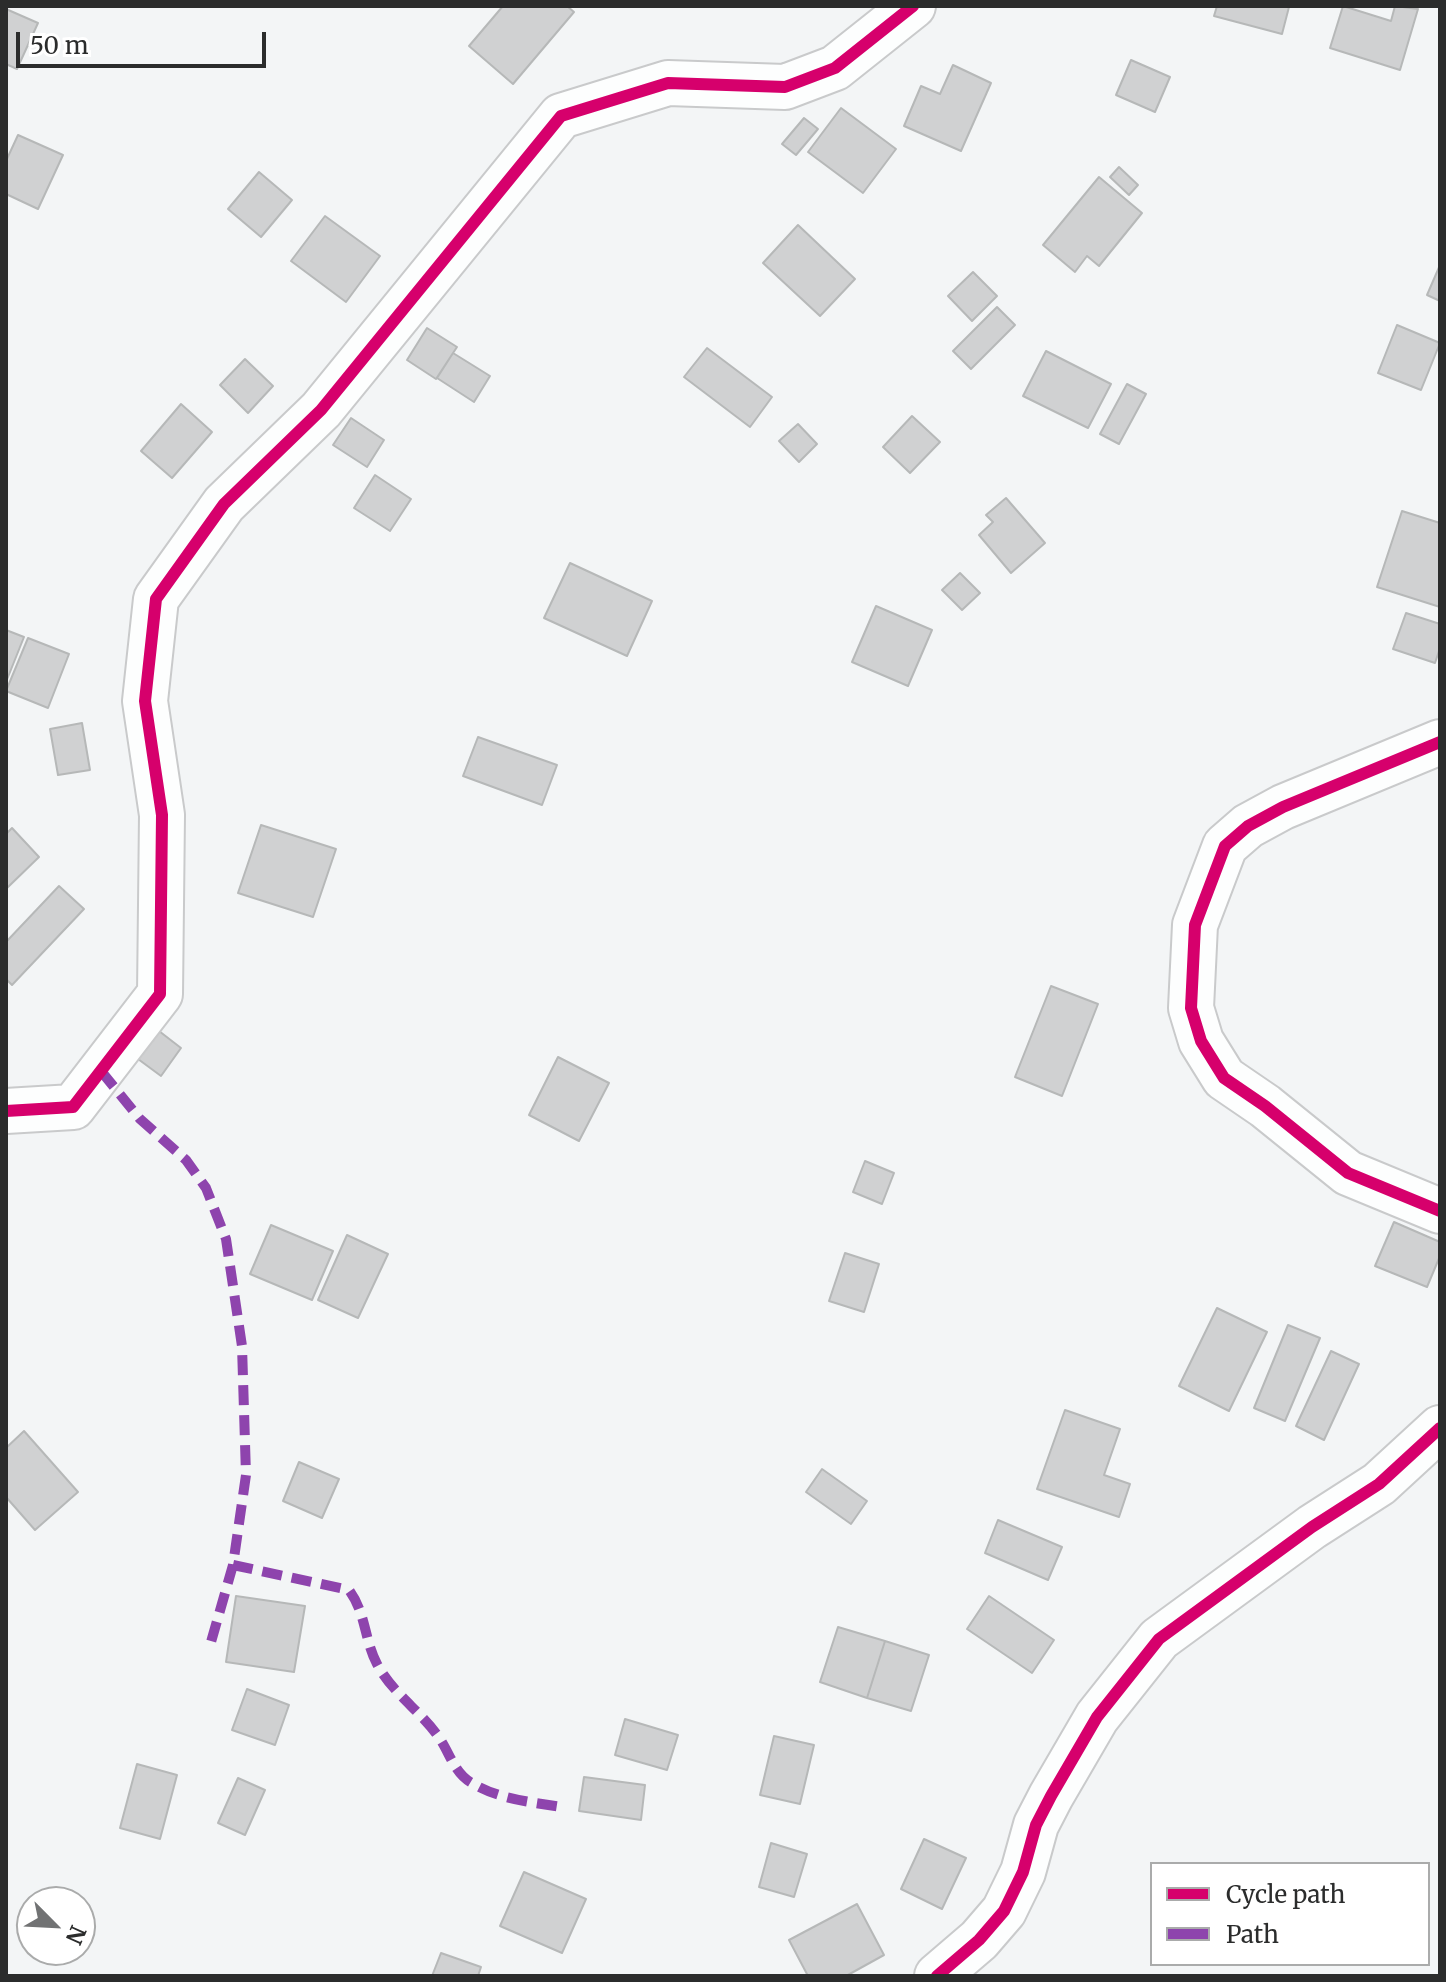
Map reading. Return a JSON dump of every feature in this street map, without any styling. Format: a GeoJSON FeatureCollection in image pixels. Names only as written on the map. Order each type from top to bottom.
{"type":"FeatureCollection","features":[{"type":"Feature","properties":{"kind":"street"},"geometry":{"type":"LineString","coordinates":[[6,1111],[73,1107],[160,994],[162,815],[145,701],[156,599],[224,504],[321,410],[561,116],[668,83],[785,87],[835,68],[913,6]]}},
{"type":"Feature","properties":{"kind":"street"},"geometry":{"type":"LineString","coordinates":[[1440,742],[1283,807],[1248,826],[1225,846],[1195,925],[1191,1008],[1201,1041],[1224,1078],[1265,1106],[1348,1173],[1440,1211]]}},
{"type":"Feature","properties":{"kind":"street"},"geometry":{"type":"LineString","coordinates":[[937,1976],[979,1940],[1004,1911],[1023,1872],[1036,1825],[1051,1796],[1097,1717],[1141,1658],[1159,1639],[1201,1607],[1379,1484],[1440,1428]]}},
{"type":"Feature","properties":{"kind":"building"},"geometry":{"type":"Polygon","coordinates":[[[503,6],[567,6],[574,12],[513,84],[469,46],[503,6]]]}},
{"type":"Feature","properties":{"kind":"building"},"geometry":{"type":"Polygon","coordinates":[[[1217,6],[1289,7],[1282,34],[1214,16],[1217,6]]]}},
{"type":"Feature","properties":{"kind":"building"},"geometry":{"type":"Polygon","coordinates":[[[1343,6],[1391,21],[1395,6],[1418,9],[1400,70],[1330,48],[1343,6]]]}},
{"type":"Feature","properties":{"kind":"building"},"geometry":{"type":"Polygon","coordinates":[[[6,9],[38,23],[17,69],[6,64],[6,9]]]}},
{"type":"Feature","properties":{"kind":"building"},"geometry":{"type":"Polygon","coordinates":[[[1131,60],[1170,77],[1155,112],[1116,95],[1131,60]]]}},
{"type":"Feature","properties":{"kind":"building"},"geometry":{"type":"Polygon","coordinates":[[[953,65],[991,83],[961,151],[904,126],[921,86],[940,94],[953,65]]]}},
{"type":"Feature","properties":{"kind":"building"},"geometry":{"type":"Polygon","coordinates":[[[841,108],[896,149],[863,193],[808,152],[841,108]]]}},
{"type":"Feature","properties":{"kind":"building"},"geometry":{"type":"Polygon","coordinates":[[[804,118],[818,129],[796,155],[782,144],[804,118]]]}},
{"type":"Feature","properties":{"kind":"building"},"geometry":{"type":"Polygon","coordinates":[[[18,135],[63,155],[38,209],[6,194],[6,161],[18,135]]]}},
{"type":"Feature","properties":{"kind":"building"},"geometry":{"type":"Polygon","coordinates":[[[1119,167],[1138,185],[1129,195],[1110,177],[1119,167]]]}},
{"type":"Feature","properties":{"kind":"building"},"geometry":{"type":"Polygon","coordinates":[[[259,172],[292,200],[261,237],[228,209],[259,172]]]}},
{"type":"Feature","properties":{"kind":"building"},"geometry":{"type":"Polygon","coordinates":[[[1099,177],[1142,213],[1099,266],[1087,256],[1075,272],[1043,245],[1099,177]]]}},
{"type":"Feature","properties":{"kind":"building"},"geometry":{"type":"Polygon","coordinates":[[[325,216],[380,256],[346,302],[291,261],[325,216]]]}},
{"type":"Feature","properties":{"kind":"building"},"geometry":{"type":"Polygon","coordinates":[[[798,225],[855,279],[820,316],[763,263],[798,225]]]}},
{"type":"Feature","properties":{"kind":"building"},"geometry":{"type":"Polygon","coordinates":[[[1440,265],[1440,301],[1427,295],[1440,265]]]}},
{"type":"Feature","properties":{"kind":"building"},"geometry":{"type":"Polygon","coordinates":[[[973,272],[997,296],[972,321],[948,296],[973,272]]]}},
{"type":"Feature","properties":{"kind":"building"},"geometry":{"type":"Polygon","coordinates":[[[997,307],[1015,325],[971,369],[953,351],[997,307]]]}},
{"type":"Feature","properties":{"kind":"building"},"geometry":{"type":"Polygon","coordinates":[[[1397,325],[1440,343],[1421,390],[1378,373],[1397,325]]]}},
{"type":"Feature","properties":{"kind":"building"},"geometry":{"type":"Polygon","coordinates":[[[427,328],[457,347],[436,379],[407,360],[427,328]]]}},
{"type":"Feature","properties":{"kind":"building"},"geometry":{"type":"Polygon","coordinates":[[[707,348],[772,397],[750,427],[684,377],[707,348]]]}},
{"type":"Feature","properties":{"kind":"building"},"geometry":{"type":"Polygon","coordinates":[[[1046,351],[1111,384],[1088,428],[1023,396],[1046,351]]]}},
{"type":"Feature","properties":{"kind":"building"},"geometry":{"type":"Polygon","coordinates":[[[453,353],[490,376],[474,402],[437,378],[453,353]]]}},
{"type":"Feature","properties":{"kind":"building"},"geometry":{"type":"Polygon","coordinates":[[[245,359],[273,386],[248,413],[220,385],[245,359]]]}},
{"type":"Feature","properties":{"kind":"building"},"geometry":{"type":"Polygon","coordinates":[[[1127,384],[1146,394],[1119,444],[1100,434],[1127,384]]]}},
{"type":"Feature","properties":{"kind":"building"},"geometry":{"type":"Polygon","coordinates":[[[181,404],[212,432],[172,478],[141,451],[181,404]]]}},
{"type":"Feature","properties":{"kind":"building"},"geometry":{"type":"Polygon","coordinates":[[[912,416],[940,442],[910,473],[883,447],[912,416]]]}},
{"type":"Feature","properties":{"kind":"building"},"geometry":{"type":"Polygon","coordinates":[[[351,418],[384,440],[367,467],[333,445],[351,418]]]}},
{"type":"Feature","properties":{"kind":"building"},"geometry":{"type":"Polygon","coordinates":[[[798,424],[817,444],[799,462],[779,441],[798,424]]]}},
{"type":"Feature","properties":{"kind":"building"},"geometry":{"type":"Polygon","coordinates":[[[375,475],[411,499],[390,531],[354,508],[375,475]]]}},
{"type":"Feature","properties":{"kind":"building"},"geometry":{"type":"Polygon","coordinates":[[[1006,498],[1045,543],[1011,573],[979,535],[993,522],[986,515],[1006,498]]]}},
{"type":"Feature","properties":{"kind":"building"},"geometry":{"type":"Polygon","coordinates":[[[1402,511],[1440,523],[1440,607],[1377,587],[1402,511]]]}},
{"type":"Feature","properties":{"kind":"building"},"geometry":{"type":"Polygon","coordinates":[[[570,563],[652,601],[627,656],[544,618],[570,563]]]}},
{"type":"Feature","properties":{"kind":"building"},"geometry":{"type":"Polygon","coordinates":[[[960,573],[980,593],[962,610],[942,590],[960,573]]]}},
{"type":"Feature","properties":{"kind":"building"},"geometry":{"type":"Polygon","coordinates":[[[876,606],[932,630],[908,686],[852,662],[876,606]]]}},
{"type":"Feature","properties":{"kind":"building"},"geometry":{"type":"Polygon","coordinates":[[[1406,613],[1440,624],[1440,648],[1435,663],[1393,649],[1406,613]]]}},
{"type":"Feature","properties":{"kind":"building"},"geometry":{"type":"Polygon","coordinates":[[[6,630],[24,637],[6,682],[6,630]]]}},
{"type":"Feature","properties":{"kind":"building"},"geometry":{"type":"Polygon","coordinates":[[[28,638],[69,654],[48,708],[6,691],[28,638]]]}},
{"type":"Feature","properties":{"kind":"building"},"geometry":{"type":"Polygon","coordinates":[[[82,723],[90,770],[58,775],[50,729],[82,723]]]}},
{"type":"Feature","properties":{"kind":"building"},"geometry":{"type":"Polygon","coordinates":[[[478,737],[557,765],[542,805],[463,776],[478,737]]]}},
{"type":"Feature","properties":{"kind":"building"},"geometry":{"type":"Polygon","coordinates":[[[261,825],[336,849],[313,917],[238,893],[261,825]]]}},
{"type":"Feature","properties":{"kind":"building"},"geometry":{"type":"Polygon","coordinates":[[[12,828],[39,857],[6,889],[6,834],[12,828]]]}},
{"type":"Feature","properties":{"kind":"building"},"geometry":{"type":"Polygon","coordinates":[[[59,886],[84,909],[12,985],[6,979],[6,942],[59,886]]]}},
{"type":"Feature","properties":{"kind":"building"},"geometry":{"type":"Polygon","coordinates":[[[1051,986],[1098,1004],[1062,1096],[1015,1077],[1051,986]]]}},
{"type":"Feature","properties":{"kind":"building"},"geometry":{"type":"Polygon","coordinates":[[[159,1031],[181,1048],[161,1076],[138,1059],[159,1031]]]}},
{"type":"Feature","properties":{"kind":"building"},"geometry":{"type":"Polygon","coordinates":[[[558,1057],[609,1083],[579,1141],[529,1115],[558,1057]]]}},
{"type":"Feature","properties":{"kind":"building"},"geometry":{"type":"Polygon","coordinates":[[[865,1161],[894,1173],[882,1204],[853,1192],[865,1161]]]}},
{"type":"Feature","properties":{"kind":"building"},"geometry":{"type":"Polygon","coordinates":[[[1394,1222],[1440,1242],[1440,1256],[1427,1287],[1375,1266],[1394,1222]]]}},
{"type":"Feature","properties":{"kind":"building"},"geometry":{"type":"Polygon","coordinates":[[[271,1225],[333,1251],[312,1300],[250,1274],[271,1225]]]}},
{"type":"Feature","properties":{"kind":"building"},"geometry":{"type":"Polygon","coordinates":[[[347,1235],[388,1254],[358,1318],[318,1300],[347,1235]]]}},
{"type":"Feature","properties":{"kind":"building"},"geometry":{"type":"Polygon","coordinates":[[[845,1253],[879,1264],[864,1312],[829,1301],[845,1253]]]}},
{"type":"Feature","properties":{"kind":"building"},"geometry":{"type":"Polygon","coordinates":[[[1217,1308],[1267,1332],[1229,1411],[1179,1386],[1217,1308]]]}},
{"type":"Feature","properties":{"kind":"building"},"geometry":{"type":"Polygon","coordinates":[[[1288,1325],[1320,1338],[1285,1421],[1254,1408],[1288,1325]]]}},
{"type":"Feature","properties":{"kind":"building"},"geometry":{"type":"Polygon","coordinates":[[[1331,1351],[1359,1364],[1324,1440],[1296,1426],[1331,1351]]]}},
{"type":"Feature","properties":{"kind":"building"},"geometry":{"type":"Polygon","coordinates":[[[1065,1410],[1120,1429],[1104,1475],[1130,1484],[1119,1517],[1037,1489],[1065,1410]]]}},
{"type":"Feature","properties":{"kind":"building"},"geometry":{"type":"Polygon","coordinates":[[[24,1431],[78,1492],[35,1530],[6,1497],[6,1448],[24,1431]]]}},
{"type":"Feature","properties":{"kind":"building"},"geometry":{"type":"Polygon","coordinates":[[[299,1462],[339,1479],[322,1518],[283,1501],[299,1462]]]}},
{"type":"Feature","properties":{"kind":"building"},"geometry":{"type":"Polygon","coordinates":[[[822,1469],[867,1501],[851,1524],[806,1492],[822,1469]]]}},
{"type":"Feature","properties":{"kind":"building"},"geometry":{"type":"Polygon","coordinates":[[[998,1520],[1062,1547],[1048,1580],[985,1553],[998,1520]]]}},
{"type":"Feature","properties":{"kind":"building"},"geometry":{"type":"Polygon","coordinates":[[[236,1596],[305,1606],[294,1672],[226,1662],[236,1596]]]}},
{"type":"Feature","properties":{"kind":"building"},"geometry":{"type":"Polygon","coordinates":[[[989,1596],[1054,1640],[1032,1673],[967,1629],[989,1596]]]}},
{"type":"Feature","properties":{"kind":"building"},"geometry":{"type":"Polygon","coordinates":[[[838,1627],[885,1641],[867,1698],[820,1682],[838,1627]]]}},
{"type":"Feature","properties":{"kind":"building"},"geometry":{"type":"Polygon","coordinates":[[[885,1641],[929,1655],[911,1711],[867,1698],[885,1641]]]}},
{"type":"Feature","properties":{"kind":"building"},"geometry":{"type":"Polygon","coordinates":[[[247,1689],[289,1705],[275,1745],[232,1730],[247,1689]]]}},
{"type":"Feature","properties":{"kind":"building"},"geometry":{"type":"Polygon","coordinates":[[[625,1719],[678,1735],[667,1770],[615,1755],[625,1719]]]}},
{"type":"Feature","properties":{"kind":"building"},"geometry":{"type":"Polygon","coordinates":[[[774,1736],[814,1745],[800,1804],[760,1795],[774,1736]]]}},
{"type":"Feature","properties":{"kind":"building"},"geometry":{"type":"Polygon","coordinates":[[[137,1764],[177,1775],[160,1839],[120,1828],[137,1764]]]}},
{"type":"Feature","properties":{"kind":"building"},"geometry":{"type":"Polygon","coordinates":[[[584,1777],[645,1785],[641,1820],[579,1811],[584,1777]]]}},
{"type":"Feature","properties":{"kind":"building"},"geometry":{"type":"Polygon","coordinates":[[[238,1778],[265,1790],[245,1835],[218,1823],[238,1778]]]}},
{"type":"Feature","properties":{"kind":"building"},"geometry":{"type":"Polygon","coordinates":[[[924,1839],[966,1858],[942,1909],[901,1889],[924,1839]]]}},
{"type":"Feature","properties":{"kind":"building"},"geometry":{"type":"Polygon","coordinates":[[[771,1843],[807,1854],[794,1897],[759,1887],[771,1843]]]}},
{"type":"Feature","properties":{"kind":"building"},"geometry":{"type":"Polygon","coordinates":[[[524,1872],[586,1899],[562,1953],[500,1926],[524,1872]]]}},
{"type":"Feature","properties":{"kind":"building"},"geometry":{"type":"Polygon","coordinates":[[[857,1904],[884,1955],[846,1976],[808,1976],[789,1940],[857,1904]]]}},
{"type":"Feature","properties":{"kind":"building"},"geometry":{"type":"Polygon","coordinates":[[[441,1953],[481,1967],[478,1976],[432,1976],[441,1953]]]}},
{"type":"Feature","properties":{"kind":"marked path"},"geometry":{"type":"LineString","coordinates":[[101,1071],[140,1119],[186,1160],[206,1188],[226,1239],[242,1346],[246,1475],[233,1565],[211,1642]]}},
{"type":"Feature","properties":{"kind":"marked path"},"geometry":{"type":"LineString","coordinates":[[233,1565],[349,1590],[359,1608],[373,1655],[383,1674],[433,1729],[461,1774],[493,1793],[561,1807]]}},
{"type":"Feature","properties":{"kind":"cycle path"},"geometry":{"type":"LineString","coordinates":[[6,1111],[73,1107],[160,994],[162,815],[145,701],[156,599],[224,504],[321,410],[561,116],[668,83],[785,87],[835,68],[913,6]]}},
{"type":"Feature","properties":{"kind":"cycle path"},"geometry":{"type":"LineString","coordinates":[[1440,742],[1283,807],[1248,826],[1225,846],[1195,925],[1191,1008],[1201,1041],[1224,1078],[1265,1106],[1348,1173],[1440,1211]]}},
{"type":"Feature","properties":{"kind":"cycle path"},"geometry":{"type":"LineString","coordinates":[[937,1976],[979,1940],[1004,1911],[1023,1872],[1036,1825],[1051,1796],[1097,1717],[1159,1639],[1312,1527],[1379,1484],[1440,1428]]}}]}
